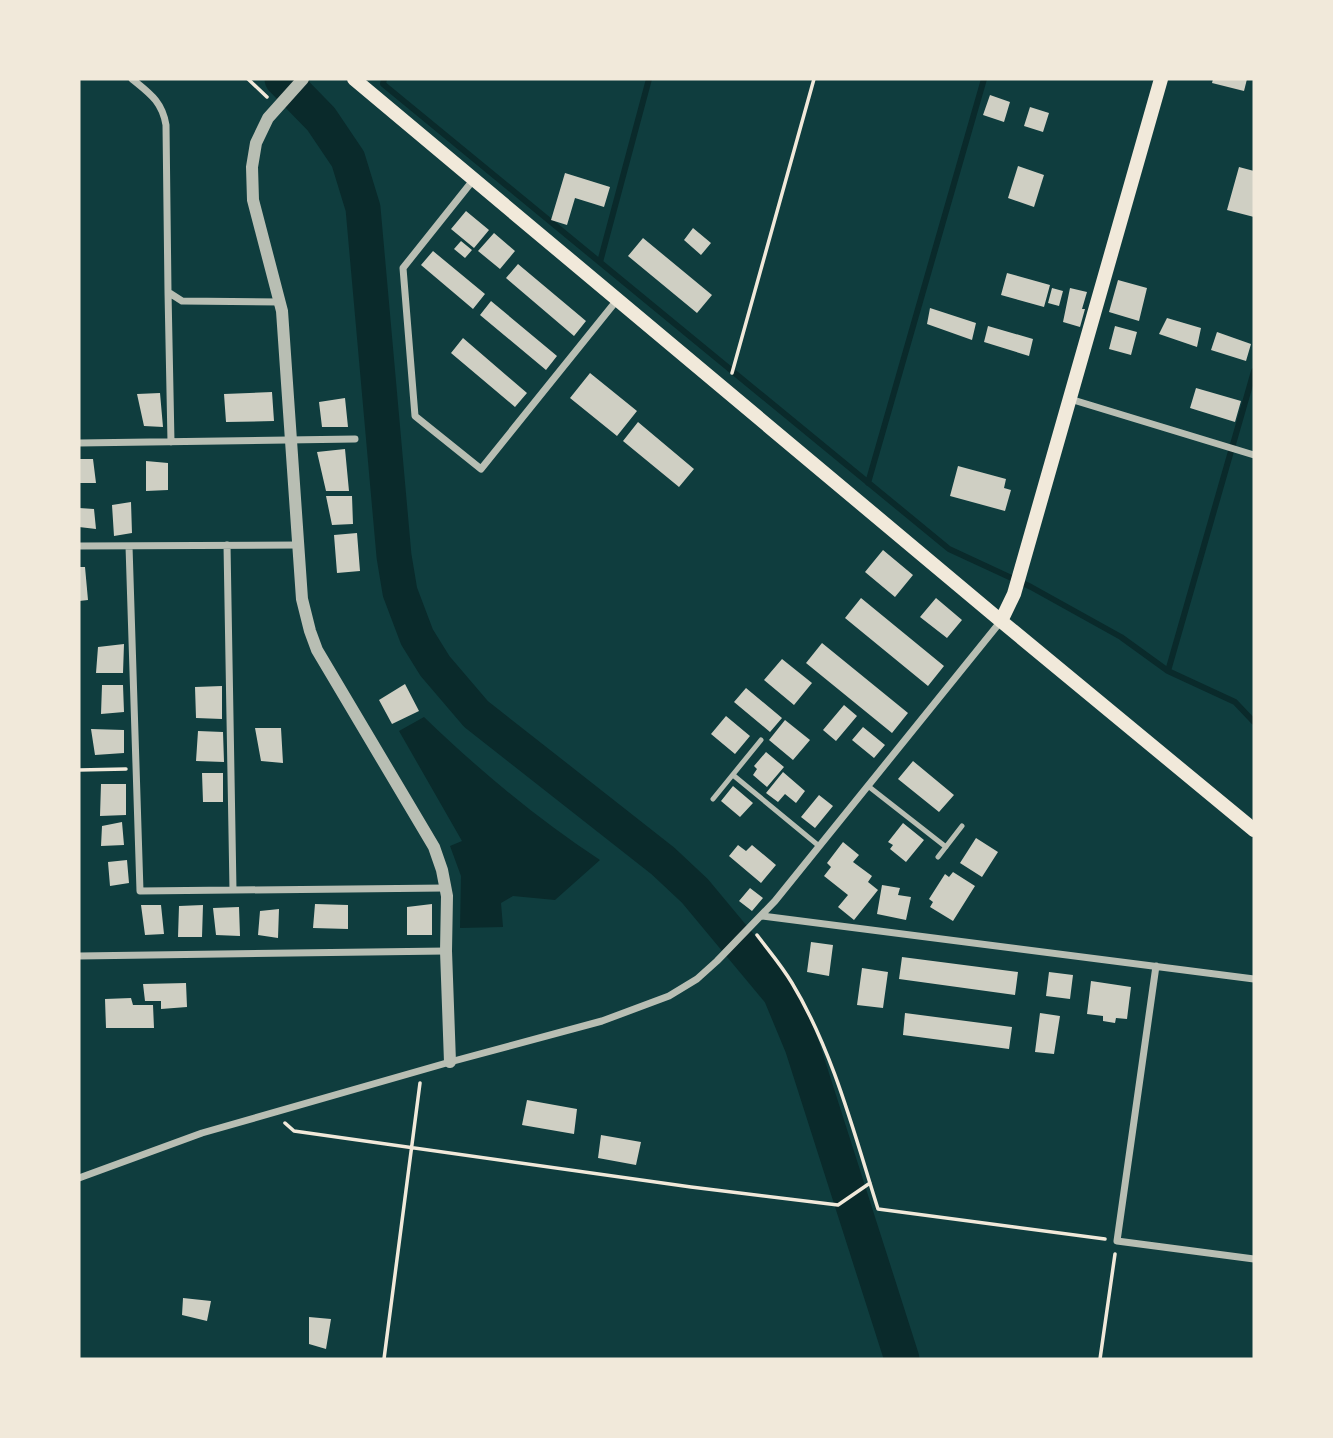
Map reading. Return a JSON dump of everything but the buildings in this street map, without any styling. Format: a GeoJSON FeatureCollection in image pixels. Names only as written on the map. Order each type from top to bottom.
{"type":"FeatureCollection","features":[{"type":"Feature","properties":{"kind":"main road"},"geometry":{"type":"LineString","coordinates":[[354,79],[1254,830]]}},
{"type":"Feature","properties":{"kind":"main road"},"geometry":{"type":"LineString","coordinates":[[1001,621],[1014,594],[1161,79]]}},
{"type":"Feature","properties":{"kind":"street"},"geometry":{"type":"LineString","coordinates":[[132,79],[154,97],[164,112],[166,125],[171,442]]}},
{"type":"Feature","properties":{"kind":"street"},"geometry":{"type":"LineString","coordinates":[[303,79],[268,118],[256,143],[252,167],[253,200],[282,311],[302,599],[317,650],[434,847],[442,870],[447,896],[450,1062]]}},
{"type":"Feature","properties":{"kind":"street"},"geometry":{"type":"LineString","coordinates":[[474,179],[403,268],[415,416],[481,469],[617,300]]}},
{"type":"Feature","properties":{"kind":"street"},"geometry":{"type":"LineString","coordinates":[[169,292],[182,301],[280,302]]}},
{"type":"Feature","properties":{"kind":"street"},"geometry":{"type":"LineString","coordinates":[[1070,399],[1254,455]]}},
{"type":"Feature","properties":{"kind":"street"},"geometry":{"type":"LineString","coordinates":[[79,443],[355,439]]}},
{"type":"Feature","properties":{"kind":"street"},"geometry":{"type":"LineString","coordinates":[[227,545],[233,890]]}},
{"type":"Feature","properties":{"kind":"street"},"geometry":{"type":"LineString","coordinates":[[79,546],[298,545]]}},
{"type":"Feature","properties":{"kind":"street"},"geometry":{"type":"LineString","coordinates":[[129,546],[140,891],[445,888]]}},
{"type":"Feature","properties":{"kind":"street"},"geometry":{"type":"LineString","coordinates":[[79,1178],[202,1133],[602,1021],[669,996],[697,979],[718,961],[762,916],[1001,621]]}},
{"type":"Feature","properties":{"kind":"street"},"geometry":{"type":"LineString","coordinates":[[762,916],[1254,979]]}},
{"type":"Feature","properties":{"kind":"street"},"geometry":{"type":"LineString","coordinates":[[79,956],[446,951]]}},
{"type":"Feature","properties":{"kind":"street"},"geometry":{"type":"LineString","coordinates":[[1156,966],[1117,1241],[1254,1259]]}},
{"type":"Feature","properties":{"kind":"lane"},"geometry":{"type":"LineString","coordinates":[[713,799],[761,740]]}},
{"type":"Feature","properties":{"kind":"lane"},"geometry":{"type":"LineString","coordinates":[[733,775],[819,846]]}},
{"type":"Feature","properties":{"kind":"lane"},"geometry":{"type":"LineString","coordinates":[[868,786],[946,847]]}},
{"type":"Feature","properties":{"kind":"lane"},"geometry":{"type":"LineString","coordinates":[[938,857],[962,826]]}},
{"type":"Feature","properties":{"kind":"path"},"geometry":{"type":"LineString","coordinates":[[248,79],[279,106]]}},
{"type":"Feature","properties":{"kind":"path"},"geometry":{"type":"LineString","coordinates":[[727,392],[814,79]]}},
{"type":"Feature","properties":{"kind":"path"},"geometry":{"type":"LineString","coordinates":[[79,771],[136,769]]}},
{"type":"Feature","properties":{"kind":"path"},"geometry":{"type":"LineString","coordinates":[[748,930],[791,980],[819,1035],[877,1209],[1117,1241],[1100,1359]]}},
{"type":"Feature","properties":{"kind":"path"},"geometry":{"type":"LineString","coordinates":[[384,1359],[422,1071]]}},
{"type":"Feature","properties":{"kind":"path"},"geometry":{"type":"LineString","coordinates":[[274,1113],[294,1131],[838,1205],[870,1183]]}},
{"type":"Feature","properties":{"kind":"water"},"geometry":{"type":"Polygon","coordinates":[[[424,717],[509,793],[600,860],[555,900],[513,896],[501,903],[503,927],[460,928],[461,876],[450,846],[462,841],[399,731],[424,717]]]}},
{"type":"Feature","properties":{"kind":"waterway"},"geometry":{"type":"LineString","coordinates":[[282,79],[321,119],[348,159],[363,208],[394,556],[400,592],[417,637],[435,666],[476,714],[663,861],[695,891],[780,993],[802,1046],[902,1359]]}},
{"type":"Feature","properties":{"kind":"waterway"},"geometry":{"type":"LineString","coordinates":[[384,79],[383,84],[949,549],[1031,587],[1121,637],[1168,671],[1254,371]]}},
{"type":"Feature","properties":{"kind":"waterway"},"geometry":{"type":"LineString","coordinates":[[600,262],[649,79]]}},
{"type":"Feature","properties":{"kind":"waterway"},"geometry":{"type":"LineString","coordinates":[[868,483],[984,79]]}},
{"type":"Feature","properties":{"kind":"waterway"},"geometry":{"type":"LineString","coordinates":[[1168,671],[1235,702],[1254,722]]}}]}
